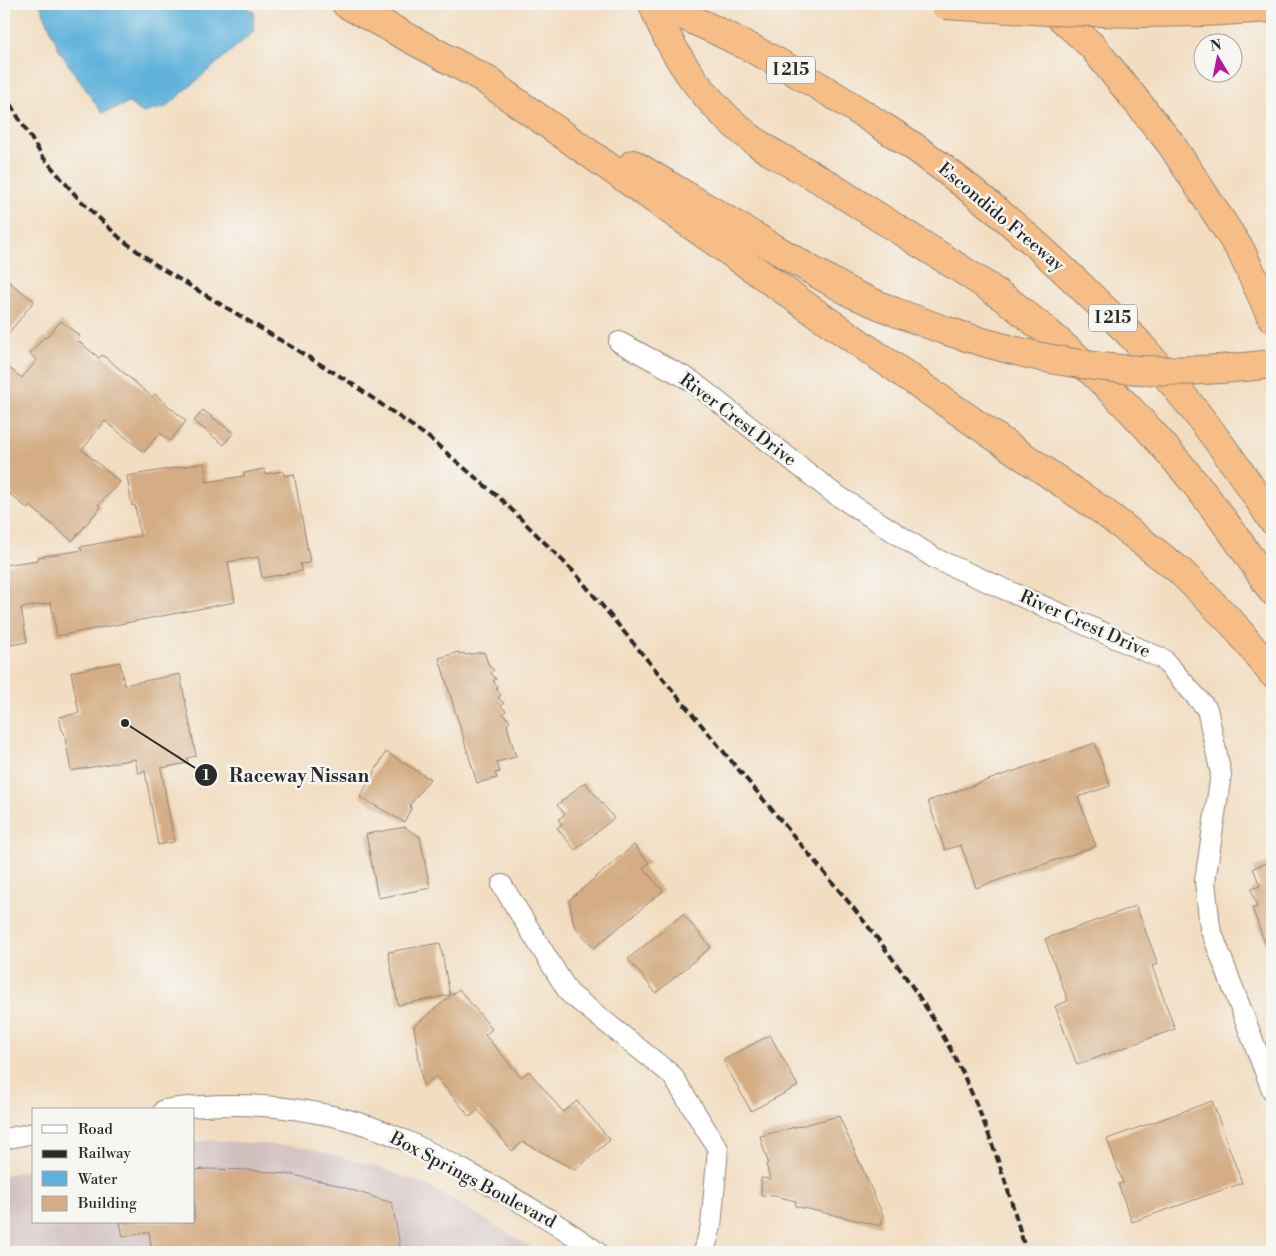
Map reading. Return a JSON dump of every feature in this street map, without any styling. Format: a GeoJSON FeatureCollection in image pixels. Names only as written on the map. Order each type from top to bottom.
{"type":"FeatureCollection","features":[{"type":"Feature","properties":{"kind":"highway"},"geometry":{"type":"LineString","coordinates":[[346,4],[478,74],[845,289],[895,312],[944,330],[1026,354],[1076,363],[1178,370],[1241,368],[1272,364]]}},
{"type":"Feature","properties":{"kind":"highway"},"geometry":{"type":"LineString","coordinates":[[654,4],[667,37],[682,63],[699,86],[741,130],[762,146],[975,278],[1020,309],[1060,342],[1118,395],[1218,511],[1272,591]]}},
{"type":"Feature","properties":{"kind":"highway","name":"Escondido Freeway"},"geometry":{"type":"LineString","coordinates":[[654,4],[678,13],[756,50],[828,91],[919,150],[1002,215],[1067,272],[1140,345],[1218,441],[1272,520]]}},
{"type":"Feature","properties":{"kind":"highway"},"geometry":{"type":"LineString","coordinates":[[938,4],[1048,11],[1142,13],[1272,8]]}},
{"type":"Feature","properties":{"kind":"highway"},"geometry":{"type":"LineString","coordinates":[[1046,4],[1092,46],[1171,144],[1241,251],[1272,318]]}},
{"type":"Feature","properties":{"kind":"highway"},"geometry":{"type":"LineString","coordinates":[[478,74],[829,322],[1104,512],[1180,571],[1234,626],[1272,673]]}},
{"type":"Feature","properties":{"kind":"street","name":"River Crest Drive"},"geometry":{"type":"LineString","coordinates":[[619,342],[692,381],[832,492],[936,559],[1163,659],[1207,709],[1221,774],[1206,881],[1210,928],[1272,1090]]}},
{"type":"Feature","properties":{"kind":"street"},"geometry":{"type":"LineString","coordinates":[[502,885],[569,992],[672,1075],[718,1150],[711,1226],[704,1252]]}},
{"type":"Feature","properties":{"kind":"street","name":"Box Springs Boulevard"},"geometry":{"type":"LineString","coordinates":[[186,1108],[220,1105],[258,1106],[327,1115],[360,1123],[413,1144],[505,1192],[567,1230],[597,1252]]}},
{"type":"Feature","properties":{"kind":"street"},"geometry":{"type":"LineString","coordinates":[[4,1139],[32,1133]]}},
{"type":"Feature","properties":{"kind":"shaded area"},"geometry":{"type":"Polygon","coordinates":[[[208,1140],[304,1147],[378,1167],[433,1188],[539,1252],[4,1252],[4,1175],[32,1169],[32,1224],[195,1224],[195,1143],[208,1140]]]}},
{"type":"Feature","properties":{"kind":"water"},"geometry":{"type":"Polygon","coordinates":[[[40,4],[239,4],[254,12],[253,32],[166,107],[143,113],[129,103],[102,113],[60,52],[40,4]]]}},
{"type":"Feature","properties":{"kind":"building"},"geometry":{"type":"Polygon","coordinates":[[[4,278],[34,301],[4,339],[4,278]]]}},
{"type":"Feature","properties":{"kind":"building"},"geometry":{"type":"Polygon","coordinates":[[[61,321],[80,336],[77,340],[99,358],[102,355],[109,360],[152,397],[155,394],[186,421],[170,441],[160,433],[144,452],[105,421],[82,450],[120,482],[98,505],[101,507],[72,541],[30,506],[28,509],[4,489],[4,364],[22,378],[37,360],[30,354],[61,321]]]}},
{"type":"Feature","properties":{"kind":"building"},"geometry":{"type":"Polygon","coordinates":[[[203,410],[233,433],[224,445],[194,421],[203,410]]]}},
{"type":"Feature","properties":{"kind":"building"},"geometry":{"type":"Polygon","coordinates":[[[204,463],[207,482],[244,476],[244,473],[264,469],[265,474],[283,471],[284,476],[294,474],[310,563],[300,564],[302,571],[262,578],[258,557],[228,562],[235,602],[57,636],[51,603],[21,608],[27,642],[4,646],[4,565],[38,560],[38,557],[83,550],[79,547],[140,536],[135,505],[132,506],[127,476],[204,463]]]}},
{"type":"Feature","properties":{"kind":"building"},"geometry":{"type":"Polygon","coordinates":[[[459,652],[459,654],[464,653],[465,655],[484,652],[489,666],[494,670],[491,673],[496,679],[493,681],[501,695],[498,698],[504,703],[501,706],[506,711],[503,714],[510,721],[507,725],[516,757],[497,762],[500,772],[495,773],[497,778],[477,783],[439,658],[459,652]]]}},
{"type":"Feature","properties":{"kind":"building"},"geometry":{"type":"Polygon","coordinates":[[[120,662],[124,685],[180,674],[196,756],[187,758],[188,763],[161,768],[174,842],[158,845],[145,771],[138,773],[135,759],[71,771],[64,732],[59,717],[79,713],[71,672],[120,662]]]}},
{"type":"Feature","properties":{"kind":"building"},"geometry":{"type":"Polygon","coordinates":[[[1095,743],[1110,786],[1078,797],[1096,846],[976,888],[961,845],[945,850],[928,801],[1095,743]]]}},
{"type":"Feature","properties":{"kind":"building"},"geometry":{"type":"Polygon","coordinates":[[[386,752],[430,779],[410,805],[411,809],[404,822],[360,797],[386,752]]]}},
{"type":"Feature","properties":{"kind":"building"},"geometry":{"type":"Polygon","coordinates":[[[585,782],[614,818],[575,850],[557,828],[562,824],[558,820],[565,814],[557,805],[585,782]]]}},
{"type":"Feature","properties":{"kind":"building"},"geometry":{"type":"Polygon","coordinates":[[[405,827],[420,837],[430,888],[378,898],[366,834],[405,827]]]}},
{"type":"Feature","properties":{"kind":"building"},"geometry":{"type":"Polygon","coordinates":[[[634,845],[649,863],[643,868],[663,891],[594,948],[574,925],[569,900],[634,845]]]}},
{"type":"Feature","properties":{"kind":"building"},"geometry":{"type":"Polygon","coordinates":[[[1272,861],[1271,959],[1252,908],[1257,907],[1251,889],[1260,886],[1253,868],[1272,861]]]}},
{"type":"Feature","properties":{"kind":"building"},"geometry":{"type":"Polygon","coordinates":[[[1136,906],[1158,964],[1152,966],[1175,1029],[1077,1065],[1055,1006],[1068,1001],[1045,939],[1136,906]]]}},
{"type":"Feature","properties":{"kind":"building"},"geometry":{"type":"Polygon","coordinates":[[[683,914],[711,947],[656,993],[628,959],[683,914]]]}},
{"type":"Feature","properties":{"kind":"building"},"geometry":{"type":"Polygon","coordinates":[[[440,943],[450,995],[398,1005],[388,952],[440,943]]]}},
{"type":"Feature","properties":{"kind":"building"},"geometry":{"type":"Polygon","coordinates":[[[459,989],[492,1029],[485,1035],[521,1077],[529,1071],[563,1112],[577,1101],[610,1140],[575,1170],[523,1142],[512,1151],[478,1110],[470,1117],[436,1076],[423,1086],[414,1026],[459,989]]]}},
{"type":"Feature","properties":{"kind":"building"},"geometry":{"type":"Polygon","coordinates":[[[770,1035],[798,1086],[751,1111],[723,1060],[770,1035]]]}},
{"type":"Feature","properties":{"kind":"building"},"geometry":{"type":"Polygon","coordinates":[[[1212,1101],[1242,1183],[1132,1222],[1118,1184],[1123,1183],[1107,1139],[1212,1101]]]}},
{"type":"Feature","properties":{"kind":"building"},"geometry":{"type":"Polygon","coordinates":[[[839,1116],[883,1215],[881,1226],[795,1206],[796,1201],[761,1195],[761,1178],[770,1179],[766,1164],[768,1163],[760,1136],[839,1116]]]}},
{"type":"Feature","properties":{"kind":"building"},"geometry":{"type":"Polygon","coordinates":[[[195,1170],[252,1170],[293,1175],[330,1183],[392,1203],[401,1252],[152,1252],[149,1232],[123,1237],[120,1224],[195,1224],[195,1170]]]}},
{"type":"Feature","properties":{"kind":"railway"},"geometry":{"type":"LineString","coordinates":[[4,94],[42,156],[78,198],[121,239],[159,267],[348,381],[428,437],[504,502],[575,573],[842,894],[891,957],[922,1001],[949,1046],[981,1114],[1013,1206],[1026,1252]]}},
{"type":"Feature","properties":{"kind":"place","name":"Raceway Nissan"},"geometry":{"type":"Point","coordinates":[125,723]}}]}
